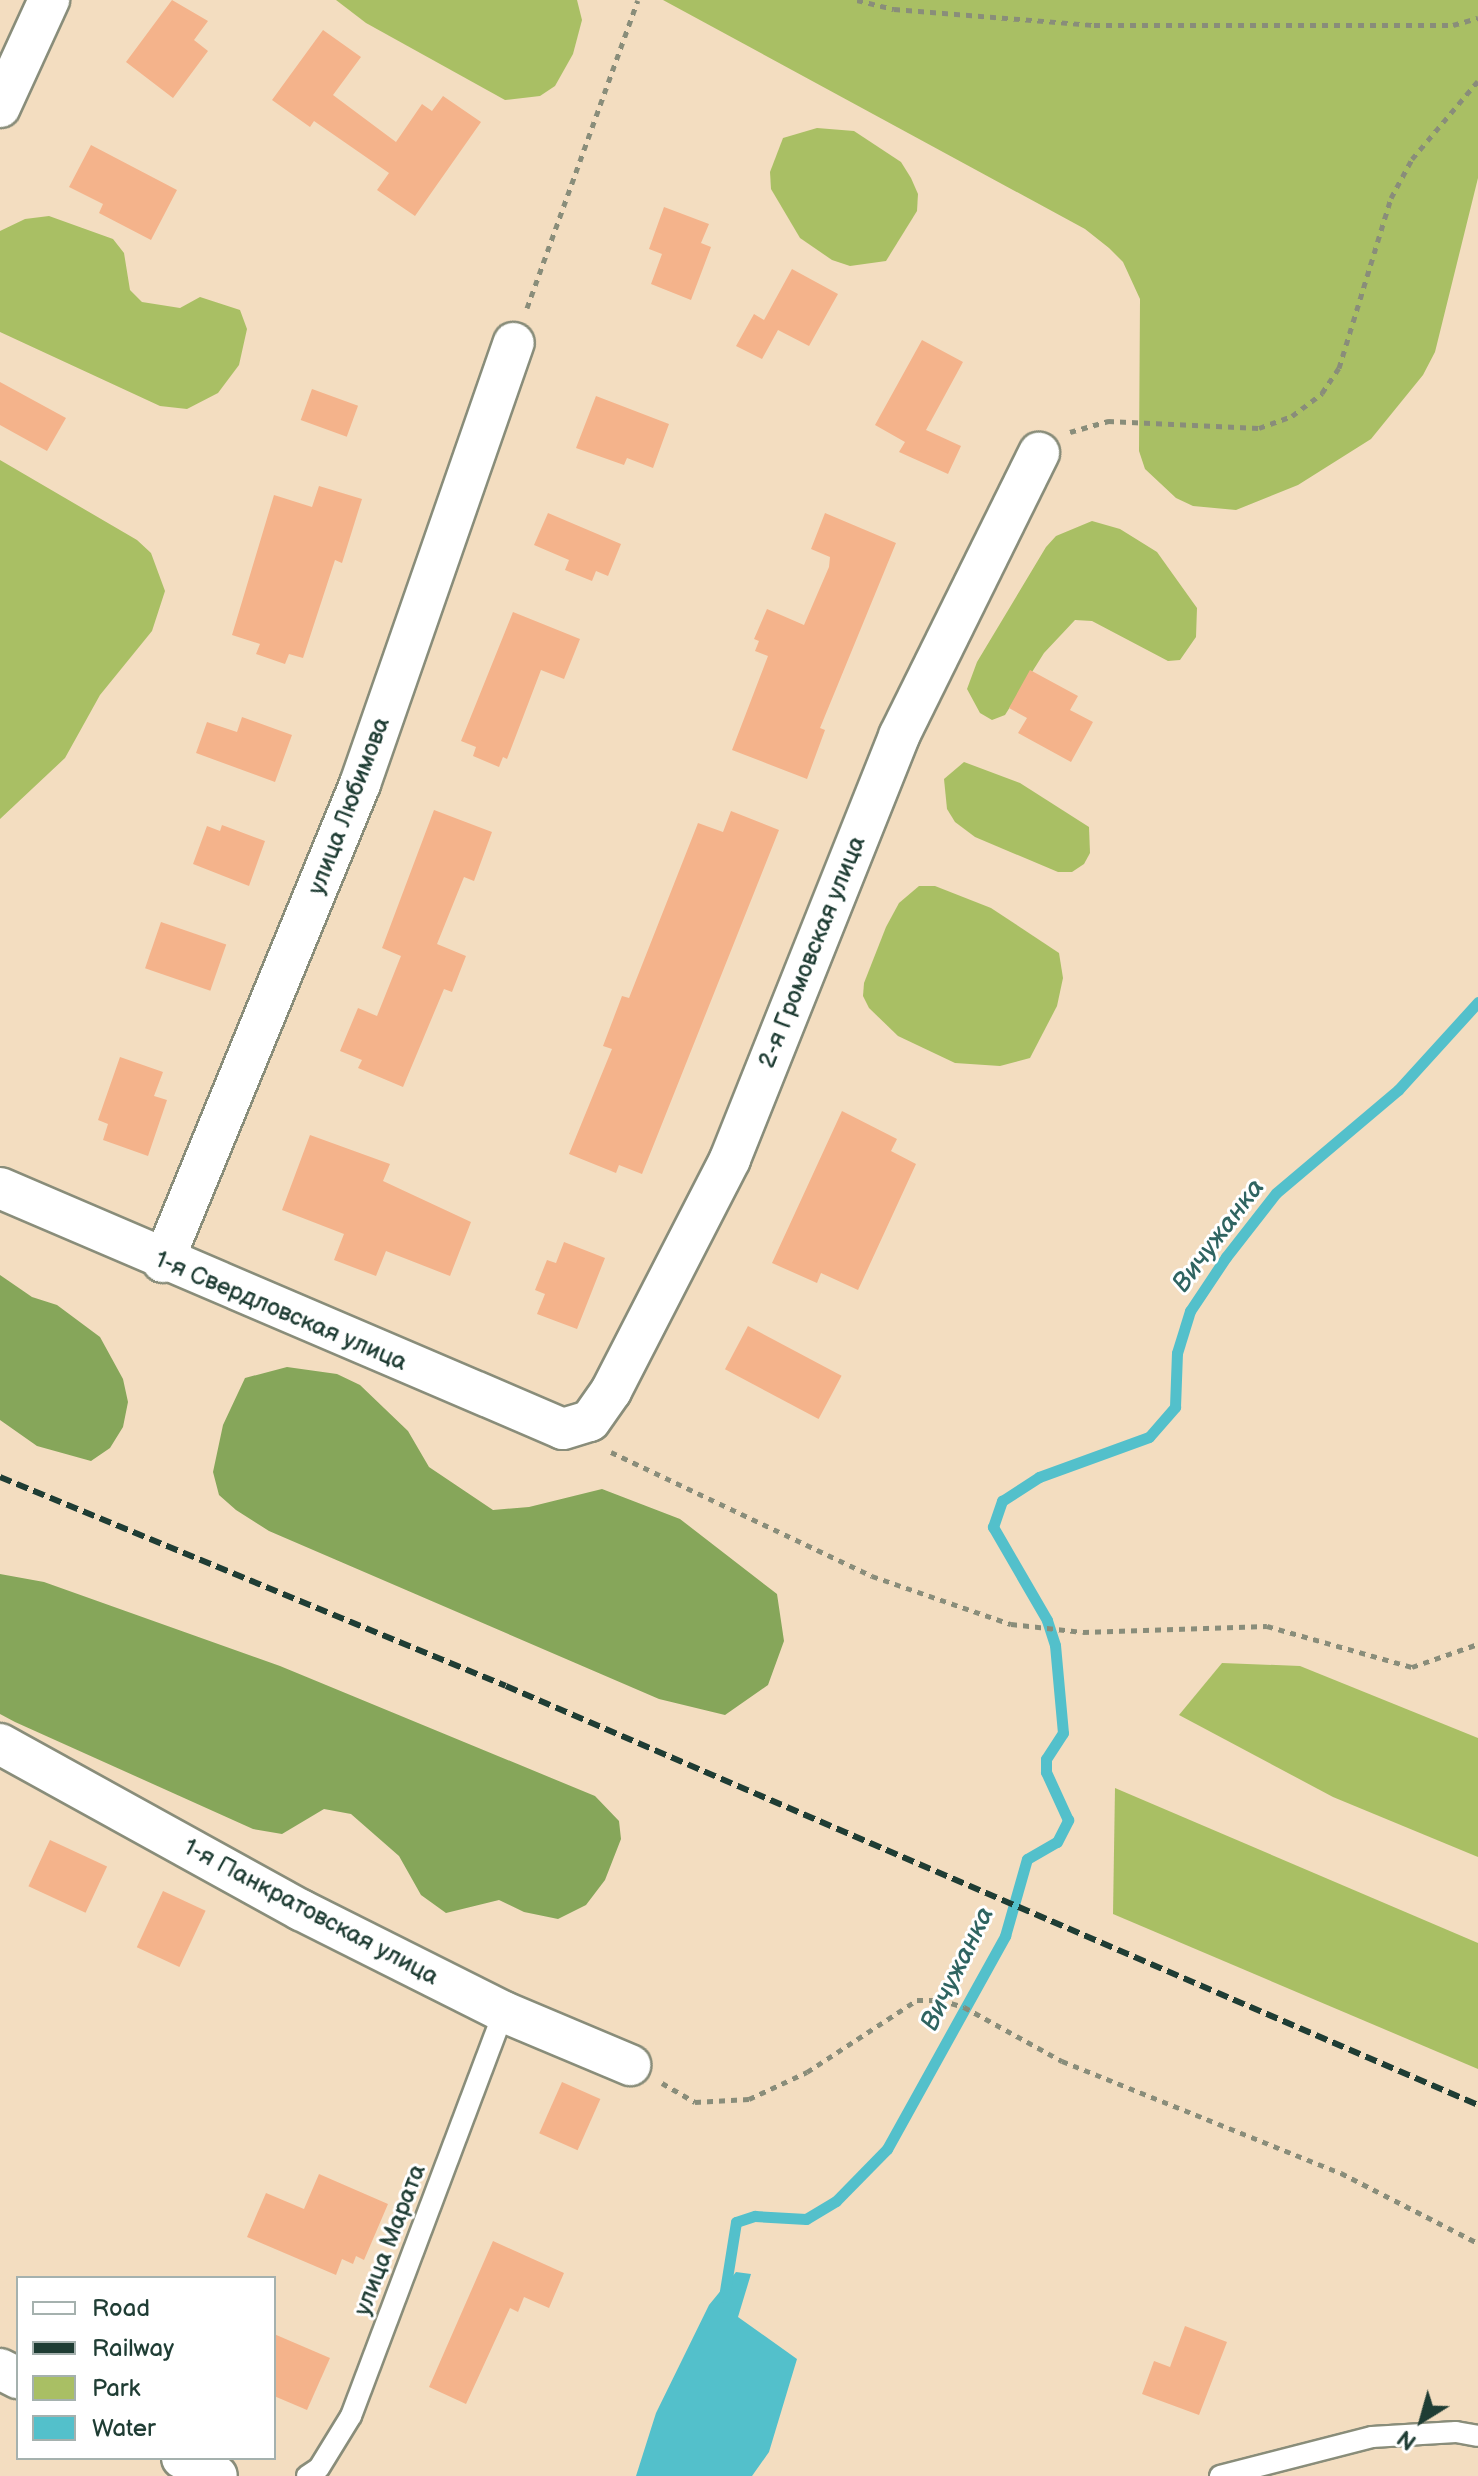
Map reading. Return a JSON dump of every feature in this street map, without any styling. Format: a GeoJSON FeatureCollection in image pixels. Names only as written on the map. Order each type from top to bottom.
{"type":"FeatureCollection","features":[{"type":"Feature","properties":{"kind":"street"},"geometry":{"type":"LineString","coordinates":[[0,107],[49,0]]}},
{"type":"Feature","properties":{"kind":"street","name":"улица Любимова"},"geometry":{"type":"LineString","coordinates":[[163,1262],[360,784],[514,343]]}},
{"type":"Feature","properties":{"kind":"street","name":"2-я Громовская улица"},"geometry":{"type":"LineString","coordinates":[[563,1429],[590,1421],[611,1391],[730,1159],[899,736],[1039,453]]}},
{"type":"Feature","properties":{"kind":"street","name":"1-я Свердловская улица"},"geometry":{"type":"LineString","coordinates":[[0,1188],[163,1262],[563,1429]]}},
{"type":"Feature","properties":{"kind":"street","name":"1-я Панкратовская улица"},"geometry":{"type":"LineString","coordinates":[[0,1744],[301,1910],[504,2012],[630,2065]]}},
{"type":"Feature","properties":{"kind":"street"},"geometry":{"type":"LineString","coordinates":[[186,2460],[217,2476]]}},
{"type":"Feature","properties":{"kind":"lane","name":"улица Марата"},"geometry":{"type":"LineString","coordinates":[[307,2476],[334,2447],[351,2416],[504,2012]]}},
{"type":"Feature","properties":{"kind":"lane"},"geometry":{"type":"LineString","coordinates":[[1220,2476],[1372,2437],[1456,2432],[1478,2436]]}},
{"type":"Feature","properties":{"kind":"path"},"geometry":{"type":"LineString","coordinates":[[514,343],[638,0]]}},
{"type":"Feature","properties":{"kind":"path"},"geometry":{"type":"LineString","coordinates":[[857,0],[894,9],[1094,25],[1453,25],[1478,18]]}},
{"type":"Feature","properties":{"kind":"path"},"geometry":{"type":"LineString","coordinates":[[1039,453],[1064,434],[1108,421],[1259,428],[1292,416],[1322,393],[1339,368],[1391,198],[1412,159],[1478,81]]}},
{"type":"Feature","properties":{"kind":"path"},"geometry":{"type":"LineString","coordinates":[[563,1429],[872,1576],[1011,1624],[1083,1632],[1267,1626],[1412,1667],[1478,1644]]}},
{"type":"Feature","properties":{"kind":"path"},"geometry":{"type":"LineString","coordinates":[[630,2065],[695,2102],[749,2099],[807,2072],[917,2000],[940,2000],[964,2007],[1062,2061],[1341,2173],[1478,2243]]}},
{"type":"Feature","properties":{"kind":"green space"},"geometry":{"type":"Polygon","coordinates":[[[336,0],[577,0],[582,20],[573,54],[555,86],[540,96],[505,100],[366,23],[336,0]]]}},
{"type":"Feature","properties":{"kind":"green space"},"geometry":{"type":"Polygon","coordinates":[[[663,0],[1478,0],[1478,178],[1435,352],[1423,375],[1371,439],[1298,485],[1236,510],[1193,506],[1176,498],[1145,469],[1139,451],[1140,299],[1123,262],[1109,248],[1085,229],[663,0]]]}},
{"type":"Feature","properties":{"kind":"green space"},"geometry":{"type":"Polygon","coordinates":[[[817,128],[854,131],[901,162],[911,178],[918,194],[917,211],[886,261],[850,266],[832,260],[800,238],[771,189],[770,172],[783,138],[817,128]]]}},
{"type":"Feature","properties":{"kind":"green space"},"geometry":{"type":"Polygon","coordinates":[[[49,216],[113,239],[124,253],[130,290],[142,302],[180,308],[200,297],[240,310],[247,329],[239,365],[218,393],[187,409],[160,406],[0,332],[0,231],[25,219],[49,216]]]}},
{"type":"Feature","properties":{"kind":"green space"},"geometry":{"type":"Polygon","coordinates":[[[0,460],[137,540],[151,553],[165,591],[152,631],[100,695],[65,758],[0,819],[0,460]]]}},
{"type":"Feature","properties":{"kind":"green space"},"geometry":{"type":"Polygon","coordinates":[[[1092,521],[1120,529],[1157,552],[1197,608],[1196,637],[1180,660],[1168,661],[1092,621],[1075,620],[1044,653],[1005,715],[992,720],[980,713],[967,689],[977,662],[1046,547],[1056,536],[1092,521]]]}},
{"type":"Feature","properties":{"kind":"green space"},"geometry":{"type":"Polygon","coordinates":[[[964,762],[1020,783],[1089,827],[1090,853],[1084,864],[1072,872],[1058,872],[975,837],[955,822],[947,809],[944,779],[964,762]]]}},
{"type":"Feature","properties":{"kind":"green space"},"geometry":{"type":"Polygon","coordinates":[[[919,886],[935,886],[991,908],[1059,953],[1063,978],[1057,1006],[1030,1058],[1000,1066],[955,1063],[898,1036],[869,1008],[863,996],[864,983],[886,927],[899,903],[919,886]]]}},
{"type":"Feature","properties":{"kind":"green space"},"geometry":{"type":"Polygon","coordinates":[[[0,1275],[32,1297],[57,1305],[100,1337],[123,1379],[128,1402],[123,1427],[110,1448],[91,1461],[37,1446],[0,1420],[0,1275]]]}},
{"type":"Feature","properties":{"kind":"green space"},"geometry":{"type":"Polygon","coordinates":[[[287,1367],[337,1374],[360,1385],[408,1431],[429,1467],[493,1510],[529,1507],[602,1489],[680,1519],[777,1594],[784,1641],[768,1685],[725,1715],[659,1699],[269,1531],[236,1510],[219,1495],[213,1472],[223,1425],[245,1378],[287,1367]]]}},
{"type":"Feature","properties":{"kind":"green space"},"geometry":{"type":"Polygon","coordinates":[[[0,1574],[44,1582],[280,1666],[595,1796],[619,1821],[621,1839],[605,1880],[586,1905],[558,1919],[524,1912],[499,1900],[446,1913],[421,1895],[399,1856],[351,1814],[324,1809],[282,1834],[253,1829],[15,1722],[0,1714],[0,1574]]]}},
{"type":"Feature","properties":{"kind":"green space"},"geometry":{"type":"Polygon","coordinates":[[[1222,1663],[1300,1666],[1478,1738],[1478,1857],[1333,1797],[1179,1715],[1222,1663]]]}},
{"type":"Feature","properties":{"kind":"green space"},"geometry":{"type":"Polygon","coordinates":[[[1115,1788],[1478,1943],[1478,2069],[1113,1914],[1115,1788]]]}},
{"type":"Feature","properties":{"kind":"water"},"geometry":{"type":"Polygon","coordinates":[[[736,2272],[751,2274],[738,2317],[797,2359],[769,2452],[752,2476],[636,2476],[656,2413],[709,2305],[736,2272]]]}},
{"type":"Feature","properties":{"kind":"building"},"geometry":{"type":"Polygon","coordinates":[[[172,0],[208,21],[194,40],[208,51],[173,98],[126,62],[172,0]]]}},
{"type":"Feature","properties":{"kind":"building"},"geometry":{"type":"Polygon","coordinates":[[[323,30],[361,57],[333,95],[396,142],[422,104],[432,111],[443,96],[481,122],[415,216],[377,190],[389,173],[314,121],[310,127],[272,100],[323,30]]]}},
{"type":"Feature","properties":{"kind":"building"},"geometry":{"type":"Polygon","coordinates":[[[91,145],[177,190],[151,240],[99,213],[103,204],[69,187],[91,145]]]}},
{"type":"Feature","properties":{"kind":"building"},"geometry":{"type":"Polygon","coordinates":[[[664,207],[709,224],[701,243],[711,247],[691,300],[651,284],[662,254],[649,249],[664,207]]]}},
{"type":"Feature","properties":{"kind":"building"},"geometry":{"type":"Polygon","coordinates":[[[792,269],[838,294],[809,346],[778,330],[762,359],[736,346],[754,314],[764,320],[792,269]]]}},
{"type":"Feature","properties":{"kind":"building"},"geometry":{"type":"Polygon","coordinates":[[[922,340],[963,362],[926,430],[961,446],[948,474],[899,452],[905,442],[875,425],[922,340]]]}},
{"type":"Feature","properties":{"kind":"building"},"geometry":{"type":"Polygon","coordinates":[[[0,382],[66,418],[47,451],[0,425],[0,382]]]}},
{"type":"Feature","properties":{"kind":"building"},"geometry":{"type":"Polygon","coordinates":[[[312,389],[358,406],[347,437],[301,420],[312,389]]]}},
{"type":"Feature","properties":{"kind":"building"},"geometry":{"type":"Polygon","coordinates":[[[596,396],[669,424],[653,468],[627,458],[624,465],[576,448],[596,396]]]}},
{"type":"Feature","properties":{"kind":"building"},"geometry":{"type":"Polygon","coordinates":[[[319,486],[362,499],[342,563],[335,560],[303,658],[289,654],[285,664],[256,654],[260,644],[232,635],[274,495],[312,507],[319,486]]]}},
{"type":"Feature","properties":{"kind":"building"},"geometry":{"type":"Polygon","coordinates":[[[548,513],[621,544],[608,576],[596,571],[592,581],[565,570],[569,560],[534,545],[548,513]]]}},
{"type":"Feature","properties":{"kind":"building"},"geometry":{"type":"Polygon","coordinates":[[[825,513],[896,543],[820,728],[825,730],[807,779],[732,750],[768,656],[755,651],[759,641],[754,639],[767,609],[804,625],[829,567],[830,557],[811,549],[825,513]]]}},
{"type":"Feature","properties":{"kind":"building"},"geometry":{"type":"Polygon","coordinates":[[[513,612],[580,639],[564,679],[541,670],[507,759],[503,757],[499,767],[473,756],[476,747],[461,741],[513,612]]]}},
{"type":"Feature","properties":{"kind":"building"},"geometry":{"type":"Polygon","coordinates":[[[1030,670],[1078,696],[1070,710],[1093,722],[1071,762],[1018,733],[1027,718],[1009,708],[1030,670]]]}},
{"type":"Feature","properties":{"kind":"building"},"geometry":{"type":"Polygon","coordinates":[[[242,717],[292,735],[275,782],[196,753],[207,722],[237,732],[242,717]]]}},
{"type":"Feature","properties":{"kind":"building"},"geometry":{"type":"Polygon","coordinates":[[[434,810],[492,832],[474,881],[464,877],[437,944],[466,956],[452,992],[444,989],[403,1087],[358,1068],[362,1060],[340,1051],[358,1008],[377,1016],[401,956],[382,948],[434,810]]]}},
{"type":"Feature","properties":{"kind":"building"},"geometry":{"type":"Polygon","coordinates":[[[731,811],[779,830],[642,1174],[619,1165],[616,1173],[569,1154],[612,1049],[603,1046],[622,996],[629,998],[698,823],[723,832],[731,811]]]}},
{"type":"Feature","properties":{"kind":"building"},"geometry":{"type":"Polygon","coordinates":[[[222,825],[265,841],[249,886],[193,864],[207,826],[220,831],[222,825]]]}},
{"type":"Feature","properties":{"kind":"building"},"geometry":{"type":"Polygon","coordinates":[[[161,922],[226,944],[210,991],[145,968],[161,922]]]}},
{"type":"Feature","properties":{"kind":"building"},"geometry":{"type":"Polygon","coordinates":[[[120,1057],[163,1072],[154,1096],[167,1100],[148,1156],[103,1140],[108,1124],[98,1120],[120,1057]]]}},
{"type":"Feature","properties":{"kind":"building"},"geometry":{"type":"Polygon","coordinates":[[[842,1111],[897,1139],[891,1151],[916,1164],[858,1290],[821,1273],[817,1283],[772,1263],[842,1111]]]}},
{"type":"Feature","properties":{"kind":"building"},"geometry":{"type":"Polygon","coordinates":[[[310,1135],[390,1164],[383,1181],[471,1222],[450,1276],[386,1251],[376,1276],[334,1260],[344,1234],[282,1210],[310,1135]]]}},
{"type":"Feature","properties":{"kind":"building"},"geometry":{"type":"Polygon","coordinates":[[[564,1242],[605,1258],[577,1329],[537,1314],[545,1294],[535,1290],[547,1260],[556,1263],[564,1242]]]}},
{"type":"Feature","properties":{"kind":"building"},"geometry":{"type":"Polygon","coordinates":[[[748,1326],[842,1376],[819,1419],[725,1369],[748,1326]]]}},
{"type":"Feature","properties":{"kind":"building"},"geometry":{"type":"Polygon","coordinates":[[[50,1840],[107,1867],[86,1913],[28,1886],[50,1840]]]}},
{"type":"Feature","properties":{"kind":"building"},"geometry":{"type":"Polygon","coordinates":[[[163,1891],[206,1911],[179,1967],[137,1947],[163,1891]]]}},
{"type":"Feature","properties":{"kind":"building"},"geometry":{"type":"Polygon","coordinates":[[[562,2082],[600,2099],[578,2150],[539,2133],[562,2082]]]}},
{"type":"Feature","properties":{"kind":"building"},"geometry":{"type":"Polygon","coordinates":[[[319,2174],[388,2204],[364,2260],[356,2256],[353,2264],[342,2259],[336,2275],[247,2237],[266,2193],[304,2209],[319,2174]]]}},
{"type":"Feature","properties":{"kind":"building"},"geometry":{"type":"Polygon","coordinates":[[[493,2241],[564,2273],[549,2308],[524,2297],[518,2312],[510,2308],[466,2404],[429,2387],[493,2241]]]}},
{"type":"Feature","properties":{"kind":"building"},"geometry":{"type":"Polygon","coordinates":[[[1185,2326],[1227,2342],[1199,2415],[1142,2394],[1154,2361],[1170,2367],[1185,2326]]]}},
{"type":"Feature","properties":{"kind":"building"},"geometry":{"type":"Polygon","coordinates":[[[276,2335],[330,2358],[307,2410],[276,2397],[276,2335]]]}},
{"type":"Feature","properties":{"kind":"waterway","name":"Вичужанка"},"geometry":{"type":"LineString","coordinates":[[724,2297],[736,2222],[755,2216],[806,2219],[836,2201],[887,2149],[1005,1936],[1027,1859],[1057,1842],[1068,1820],[1046,1772],[1046,1759],[1063,1733],[1055,1645],[1047,1620],[993,1527],[1002,1501],[1039,1477],[1149,1437],[1175,1407],[1177,1353],[1190,1311],[1226,1257],[1276,1193],[1398,1090],[1478,1002]]}},
{"type":"Feature","properties":{"kind":"railway"},"geometry":{"type":"LineString","coordinates":[[0,1477],[506,1686],[1478,2105]]}}]}
